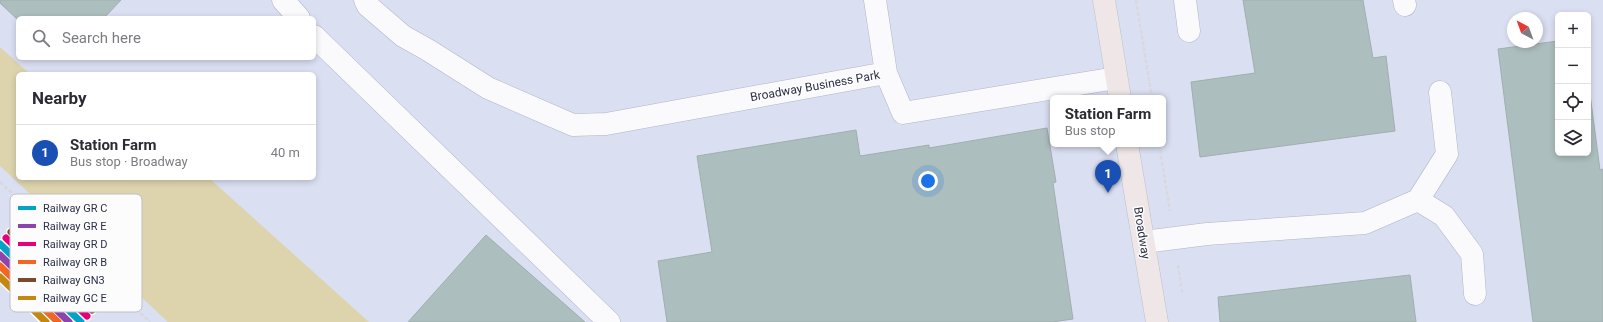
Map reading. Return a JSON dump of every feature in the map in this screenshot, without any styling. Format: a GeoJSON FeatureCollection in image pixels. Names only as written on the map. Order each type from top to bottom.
{"type":"FeatureCollection","features":[{"type":"Feature","properties":{"kind":"main road"},"geometry":{"type":"LineString","coordinates":[[1104,0],[1118,88]]}},
{"type":"Feature","properties":{"kind":"main road","name":"Broadway"},"geometry":{"type":"LineString","coordinates":[[1128,147],[1157,322]]}},
{"type":"Feature","properties":{"kind":"lane"},"geometry":{"type":"LineString","coordinates":[[283,0],[297,16]]}},
{"type":"Feature","properties":{"kind":"lane","name":"Broadway Business Park"},"geometry":{"type":"LineString","coordinates":[[365,0],[368,6],[403,36],[488,88],[573,125],[606,124],[886,73],[903,113],[1050,96]]}},
{"type":"Feature","properties":{"kind":"lane"},"geometry":{"type":"LineString","coordinates":[[875,0],[886,73]]}},
{"type":"Feature","properties":{"kind":"lane"},"geometry":{"type":"LineString","coordinates":[[1185,0],[1189,31]]}},
{"type":"Feature","properties":{"kind":"lane"},"geometry":{"type":"LineString","coordinates":[[316,38],[609,322]]}},
{"type":"Feature","properties":{"kind":"lane","name":"Broadway Business Park"},"geometry":{"type":"LineString","coordinates":[[1058,95],[1118,88]]}},
{"type":"Feature","properties":{"kind":"lane"},"geometry":{"type":"LineString","coordinates":[[1144,242],[1207,234],[1365,222],[1418,200],[1447,154],[1440,92]]}},
{"type":"Feature","properties":{"kind":"lane"},"geometry":{"type":"LineString","coordinates":[[1418,200],[1444,216],[1472,254],[1475,294]]}},
{"type":"Feature","properties":{"kind":"path"},"geometry":{"type":"LineString","coordinates":[[1136,0],[1152,95]]}},
{"type":"Feature","properties":{"kind":"path"},"geometry":{"type":"LineString","coordinates":[[0,182],[13,194]]}},
{"type":"Feature","properties":{"kind":"path"},"geometry":{"type":"LineString","coordinates":[[139,312],[150,322]]}},
{"type":"Feature","properties":{"kind":"shaded area"},"geometry":{"type":"Polygon","coordinates":[[[0,47],[28,72],[16,72],[16,180],[211,180],[369,322],[168,322],[142,298],[142,194],[30,194],[0,166],[0,47]]]}},
{"type":"Feature","properties":{"kind":"building"},"geometry":{"type":"Polygon","coordinates":[[[0,0],[121,0],[106,16],[16,16],[16,18],[0,3],[0,0]]]}},
{"type":"Feature","properties":{"kind":"building"},"geometry":{"type":"Polygon","coordinates":[[[1243,0],[1363,0],[1373,58],[1386,56],[1395,131],[1200,157],[1191,82],[1255,73],[1243,0]]]}},
{"type":"Feature","properties":{"kind":"building"},"geometry":{"type":"Polygon","coordinates":[[[1555,41],[1555,156],[1591,156],[1591,102],[1600,170],[1603,169],[1603,322],[1533,322],[1498,49],[1543,48],[1543,43],[1555,41]]]}},
{"type":"Feature","properties":{"kind":"building"},"geometry":{"type":"Polygon","coordinates":[[[1047,128],[1056,182],[1053,183],[1073,319],[1052,322],[667,322],[658,261],[712,252],[697,156],[856,130],[860,156],[929,145],[929,148],[1047,128]]]}},
{"type":"Feature","properties":{"kind":"building"},"geometry":{"type":"Polygon","coordinates":[[[486,235],[585,322],[408,322],[486,235]]]}},
{"type":"Feature","properties":{"kind":"building"},"geometry":{"type":"Polygon","coordinates":[[[1410,275],[1416,322],[1220,322],[1218,297],[1410,275]]]}},
{"type":"Feature","properties":{"kind":"transit line"},"geometry":{"type":"LineString","coordinates":[[6,238],[10,242]]}},
{"type":"Feature","properties":{"kind":"transit line"},"geometry":{"type":"LineString","coordinates":[[0,244],[10,254]]}},
{"type":"Feature","properties":{"kind":"transit line"},"geometry":{"type":"LineString","coordinates":[[0,255],[10,265]]}},
{"type":"Feature","properties":{"kind":"transit line"},"geometry":{"type":"LineString","coordinates":[[0,266],[10,276]]}},
{"type":"Feature","properties":{"kind":"transit line"},"geometry":{"type":"LineString","coordinates":[[0,277],[10,287]]}},
{"type":"Feature","properties":{"kind":"transit line"},"geometry":{"type":"LineString","coordinates":[[36,312],[46,322]]}},
{"type":"Feature","properties":{"kind":"transit line"},"geometry":{"type":"LineString","coordinates":[[48,312],[58,322]]}},
{"type":"Feature","properties":{"kind":"transit line"},"geometry":{"type":"LineString","coordinates":[[59,312],[69,322]]}},
{"type":"Feature","properties":{"kind":"transit line"},"geometry":{"type":"LineString","coordinates":[[71,312],[81,322]]}},
{"type":"Feature","properties":{"kind":"transit line"},"geometry":{"type":"LineString","coordinates":[[83,312],[87,316]]}},
{"type":"Feature","properties":{"kind":"place","name":"Station Farm"},"geometry":{"type":"Point","coordinates":[1108,193]}}]}
